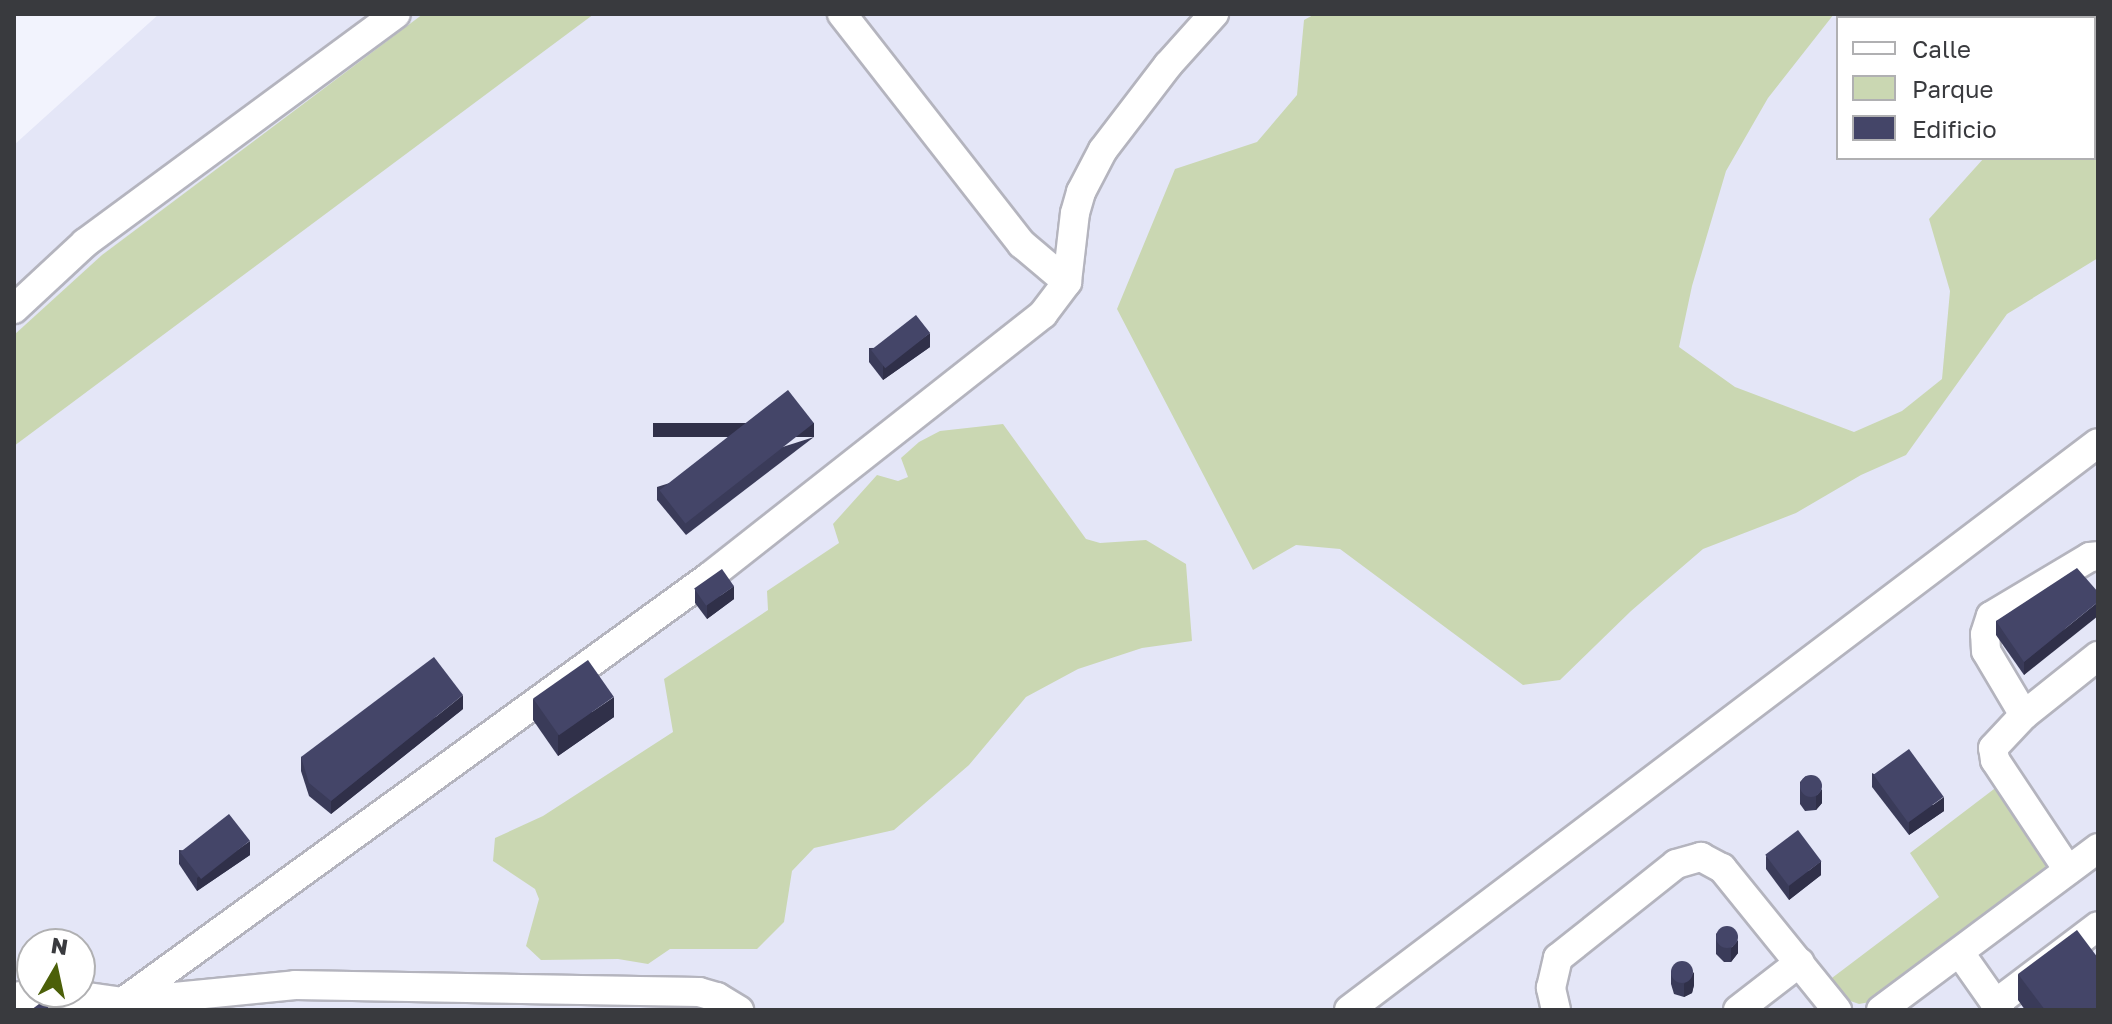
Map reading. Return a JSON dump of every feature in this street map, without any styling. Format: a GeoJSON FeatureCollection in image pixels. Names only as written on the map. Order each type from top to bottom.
{"type":"FeatureCollection","features":[{"type":"Feature","properties":{"kind":"street"},"geometry":{"type":"LineString","coordinates":[[14,309],[85,243],[396,14]]}},
{"type":"Feature","properties":{"kind":"street"},"geometry":{"type":"LineString","coordinates":[[842,14],[1022,244],[1067,282]]}},
{"type":"Feature","properties":{"kind":"street"},"geometry":{"type":"LineString","coordinates":[[135,1004],[709,577],[1043,314],[1067,282],[1075,213],[1081,192],[1103,150],[1168,65],[1214,14]]}},
{"type":"Feature","properties":{"kind":"street"},"geometry":{"type":"LineString","coordinates":[[1349,1010],[2098,443]]}},
{"type":"Feature","properties":{"kind":"street"},"geometry":{"type":"LineString","coordinates":[[2024,715],[1986,651],[1985,634],[1991,616],[2090,557],[2098,556]]}},
{"type":"Feature","properties":{"kind":"street"},"geometry":{"type":"LineString","coordinates":[[2068,870],[1995,760],[1993,748],[1998,739],[2024,715],[2098,656]]}},
{"type":"Feature","properties":{"kind":"street"},"geometry":{"type":"LineString","coordinates":[[1881,1010],[2098,848]]}},
{"type":"Feature","properties":{"kind":"street"},"geometry":{"type":"LineString","coordinates":[[1556,1010],[1551,988],[1558,958],[1676,864],[1701,857],[1722,868],[1837,1010]]}},
{"type":"Feature","properties":{"kind":"street"},"geometry":{"type":"LineString","coordinates":[[1960,953],[1998,1007],[2098,926]]}},
{"type":"Feature","properties":{"kind":"street"},"geometry":{"type":"LineString","coordinates":[[1738,1010],[1800,962]]}},
{"type":"Feature","properties":{"kind":"street"},"geometry":{"type":"LineString","coordinates":[[261,1010],[295,985]]}},
{"type":"Feature","properties":{"kind":"street"},"geometry":{"type":"LineString","coordinates":[[96,998],[135,1004],[295,985],[699,992],[717,997],[739,1010]]}},
{"type":"Feature","properties":{"kind":"shaded area"},"geometry":{"type":"Polygon","coordinates":[[[159,14],[2098,14],[2098,1010],[14,1010],[14,145],[159,14]]]}},
{"type":"Feature","properties":{"kind":"green space"},"geometry":{"type":"Polygon","coordinates":[[[423,14],[594,14],[14,446],[14,335],[102,255],[423,14]]]}},
{"type":"Feature","properties":{"kind":"green space"},"geometry":{"type":"Polygon","coordinates":[[[1315,14],[1834,14],[1768,98],[1726,171],[1692,286],[1679,347],[1735,387],[1854,432],[1902,411],[1942,379],[1950,291],[1929,219],[1982,160],[2096,160],[2098,101],[2098,258],[2007,314],[1906,455],[1861,475],[1796,513],[1703,549],[1631,611],[1560,680],[1523,685],[1340,549],[1296,545],[1253,570],[1117,309],[1175,169],[1257,142],[1297,95],[1304,20],[1315,14]]]}},
{"type":"Feature","properties":{"kind":"green space"},"geometry":{"type":"Polygon","coordinates":[[[1003,424],[1086,539],[1100,543],[1146,540],[1186,564],[1192,641],[1142,648],[1078,669],[1026,697],[969,765],[894,830],[814,848],[792,871],[784,922],[757,949],[670,949],[648,964],[618,959],[541,960],[526,946],[539,899],[535,889],[493,861],[495,838],[543,816],[673,732],[664,679],[768,610],[767,591],[839,543],[833,524],[877,475],[898,481],[908,477],[901,458],[919,442],[940,431],[1003,424]]]}},
{"type":"Feature","properties":{"kind":"green space"},"geometry":{"type":"Polygon","coordinates":[[[1998,786],[2046,861],[2045,870],[1870,1002],[1859,1004],[1836,996],[1824,984],[1939,897],[1910,853],[1998,786]]]}},
{"type":"Feature","properties":{"kind":"building"},"geometry":{"type":"Polygon","coordinates":[[[916,315],[930,333],[885,368],[871,350],[916,315]]]}},
{"type":"Feature","properties":{"kind":"building"},"geometry":{"type":"Polygon","coordinates":[[[788,390],[814,423],[685,523],[660,490],[788,390]]]}},
{"type":"Feature","properties":{"kind":"building"},"geometry":{"type":"Polygon","coordinates":[[[2077,568],[2098,592],[2098,602],[2024,662],[1996,621],[2077,568]]]}},
{"type":"Feature","properties":{"kind":"building"},"geometry":{"type":"Polygon","coordinates":[[[722,569],[734,586],[706,606],[694,589],[722,569]]]}},
{"type":"Feature","properties":{"kind":"building"},"geometry":{"type":"Polygon","coordinates":[[[434,657],[463,695],[331,801],[309,783],[301,757],[434,657]]]}},
{"type":"Feature","properties":{"kind":"building"},"geometry":{"type":"Polygon","coordinates":[[[588,660],[614,697],[559,735],[533,698],[588,660]]]}},
{"type":"Feature","properties":{"kind":"building"},"geometry":{"type":"Polygon","coordinates":[[[1909,749],[1944,797],[1908,823],[1873,775],[1909,749]]]}},
{"type":"Feature","properties":{"kind":"building"},"geometry":{"type":"Polygon","coordinates":[[[1811,775],[1819,778],[1822,786],[1819,794],[1811,797],[1803,794],[1800,786],[1803,778],[1811,775]]]}},
{"type":"Feature","properties":{"kind":"building"},"geometry":{"type":"Polygon","coordinates":[[[229,814],[250,841],[201,879],[180,852],[229,814]]]}},
{"type":"Feature","properties":{"kind":"building"},"geometry":{"type":"Polygon","coordinates":[[[1798,830],[1821,861],[1789,886],[1765,855],[1798,830]]]}},
{"type":"Feature","properties":{"kind":"building"},"geometry":{"type":"Polygon","coordinates":[[[1727,926],[1735,929],[1738,937],[1735,945],[1727,948],[1719,945],[1716,937],[1719,929],[1727,926]]]}},
{"type":"Feature","properties":{"kind":"building"},"geometry":{"type":"Polygon","coordinates":[[[2077,930],[2098,958],[2098,1010],[2045,1010],[2018,974],[2077,930]]]}},
{"type":"Feature","properties":{"kind":"building"},"geometry":{"type":"Polygon","coordinates":[[[1682,961],[1690,964],[1693,972],[1690,980],[1682,983],[1674,980],[1671,972],[1674,964],[1682,961]]]}}]}
